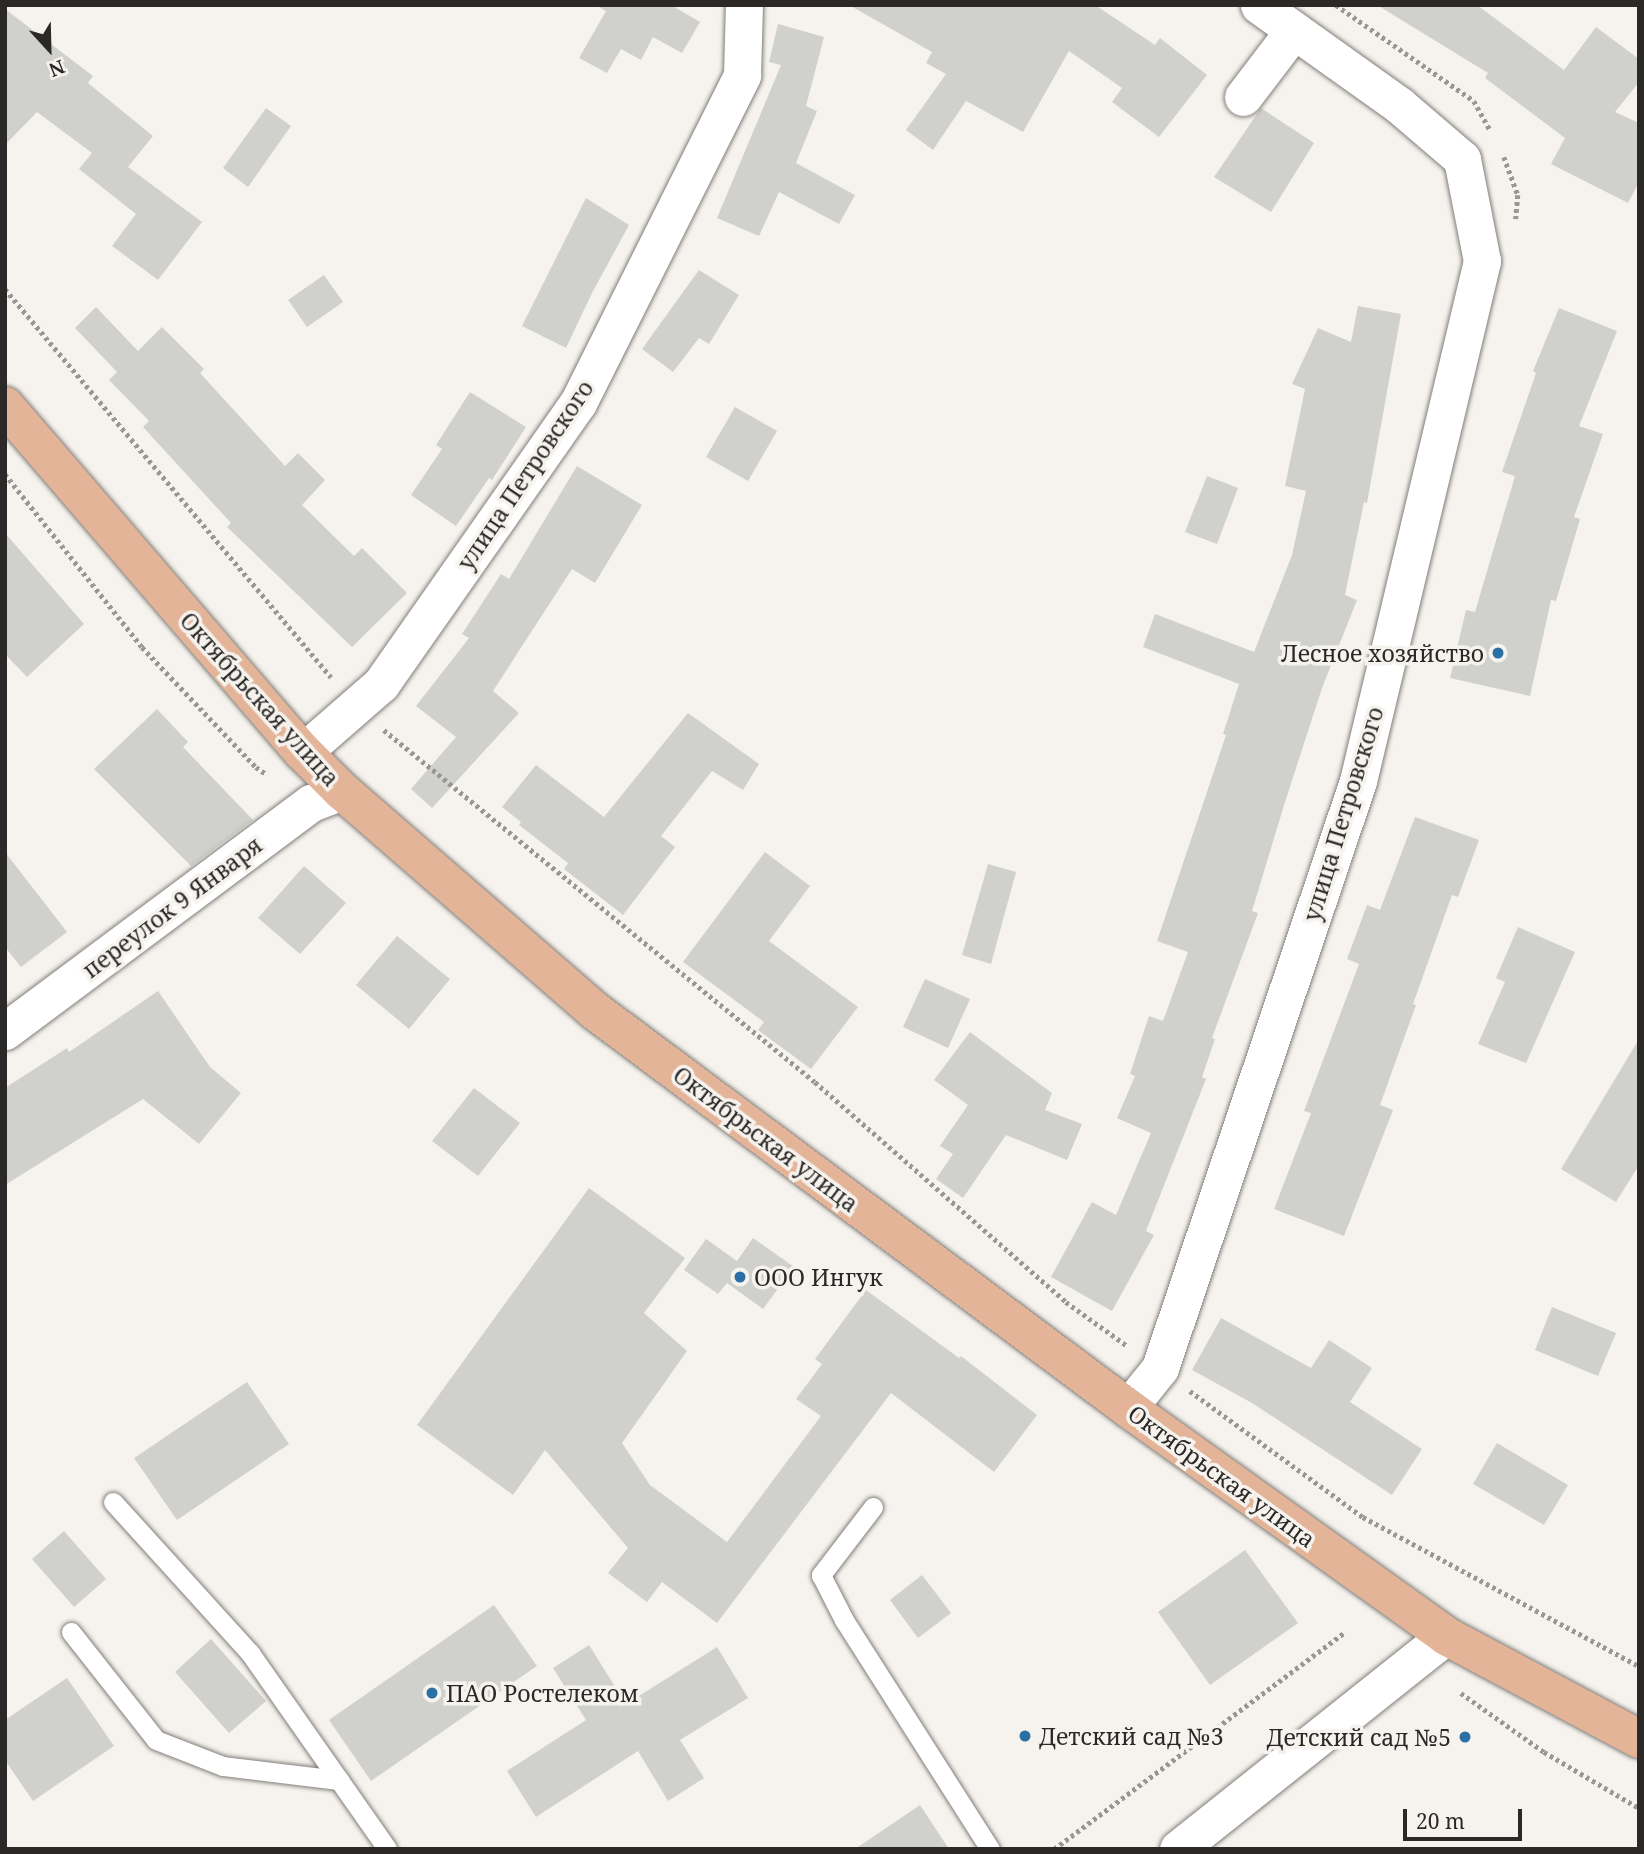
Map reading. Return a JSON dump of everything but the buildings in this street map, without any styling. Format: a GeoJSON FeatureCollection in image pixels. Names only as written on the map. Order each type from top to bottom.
{"type":"FeatureCollection","features":[{"type":"Feature","properties":{"kind":"main road","name":"Октябрьская улица"},"geometry":{"type":"LineString","coordinates":[[5,406],[303,752],[326,797],[595,1011],[1128,1408],[1446,1636],[1639,1740]]}},
{"type":"Feature","properties":{"kind":"street","name":"улица Петровского"},"geometry":{"type":"LineString","coordinates":[[303,752],[381,684],[578,403],[742,75],[744,5]]}},
{"type":"Feature","properties":{"kind":"street","name":"улица Петровского"},"geometry":{"type":"LineString","coordinates":[[1128,1408],[1160,1368],[1358,781],[1482,261],[1462,159],[1399,105],[1259,5]]}},
{"type":"Feature","properties":{"kind":"street"},"geometry":{"type":"LineString","coordinates":[[1242,97],[1294,30]]}},
{"type":"Feature","properties":{"kind":"street","name":"переулок 9 Января"},"geometry":{"type":"LineString","coordinates":[[5,1031],[326,797]]}},
{"type":"Feature","properties":{"kind":"street"},"geometry":{"type":"LineString","coordinates":[[1178,1849],[1446,1636]]}},
{"type":"Feature","properties":{"kind":"lane"},"geometry":{"type":"LineString","coordinates":[[113,1502],[250,1653],[387,1849]]}},
{"type":"Feature","properties":{"kind":"lane"},"geometry":{"type":"LineString","coordinates":[[873,1507],[821,1575],[844,1620],[990,1849]]}},
{"type":"Feature","properties":{"kind":"lane"},"geometry":{"type":"LineString","coordinates":[[72,1632],[156,1740],[223,1766],[339,1780]]}},
{"type":"Feature","properties":{"kind":"path"},"geometry":{"type":"LineString","coordinates":[[5,289],[356,707],[815,1082],[1066,1303],[1160,1368],[1363,1517],[1639,1666]]}},
{"type":"Feature","properties":{"kind":"path"},"geometry":{"type":"LineString","coordinates":[[5,474],[142,647],[256,767],[326,797]]}},
{"type":"Feature","properties":{"kind":"path"},"geometry":{"type":"LineString","coordinates":[[1054,1849],[1345,1632]]}},
{"type":"Feature","properties":{"kind":"path"},"geometry":{"type":"LineString","coordinates":[[1461,1693],[1544,1752],[1639,1808]]}},
{"type":"Feature","properties":{"kind":"place","name":"Лесное хозяйство"},"geometry":{"type":"Point","coordinates":[1498,653]}},
{"type":"Feature","properties":{"kind":"place","name":"ООО Ингук"},"geometry":{"type":"Point","coordinates":[740,1277]}},
{"type":"Feature","properties":{"kind":"place","name":"ПАО Ростелеком"},"geometry":{"type":"Point","coordinates":[432,1693]}},
{"type":"Feature","properties":{"kind":"place","name":"Детский сад №3"},"geometry":{"type":"Point","coordinates":[1025,1736]}},
{"type":"Feature","properties":{"kind":"place","name":"Детский сад №5"},"geometry":{"type":"Point","coordinates":[1465,1737]}}]}
